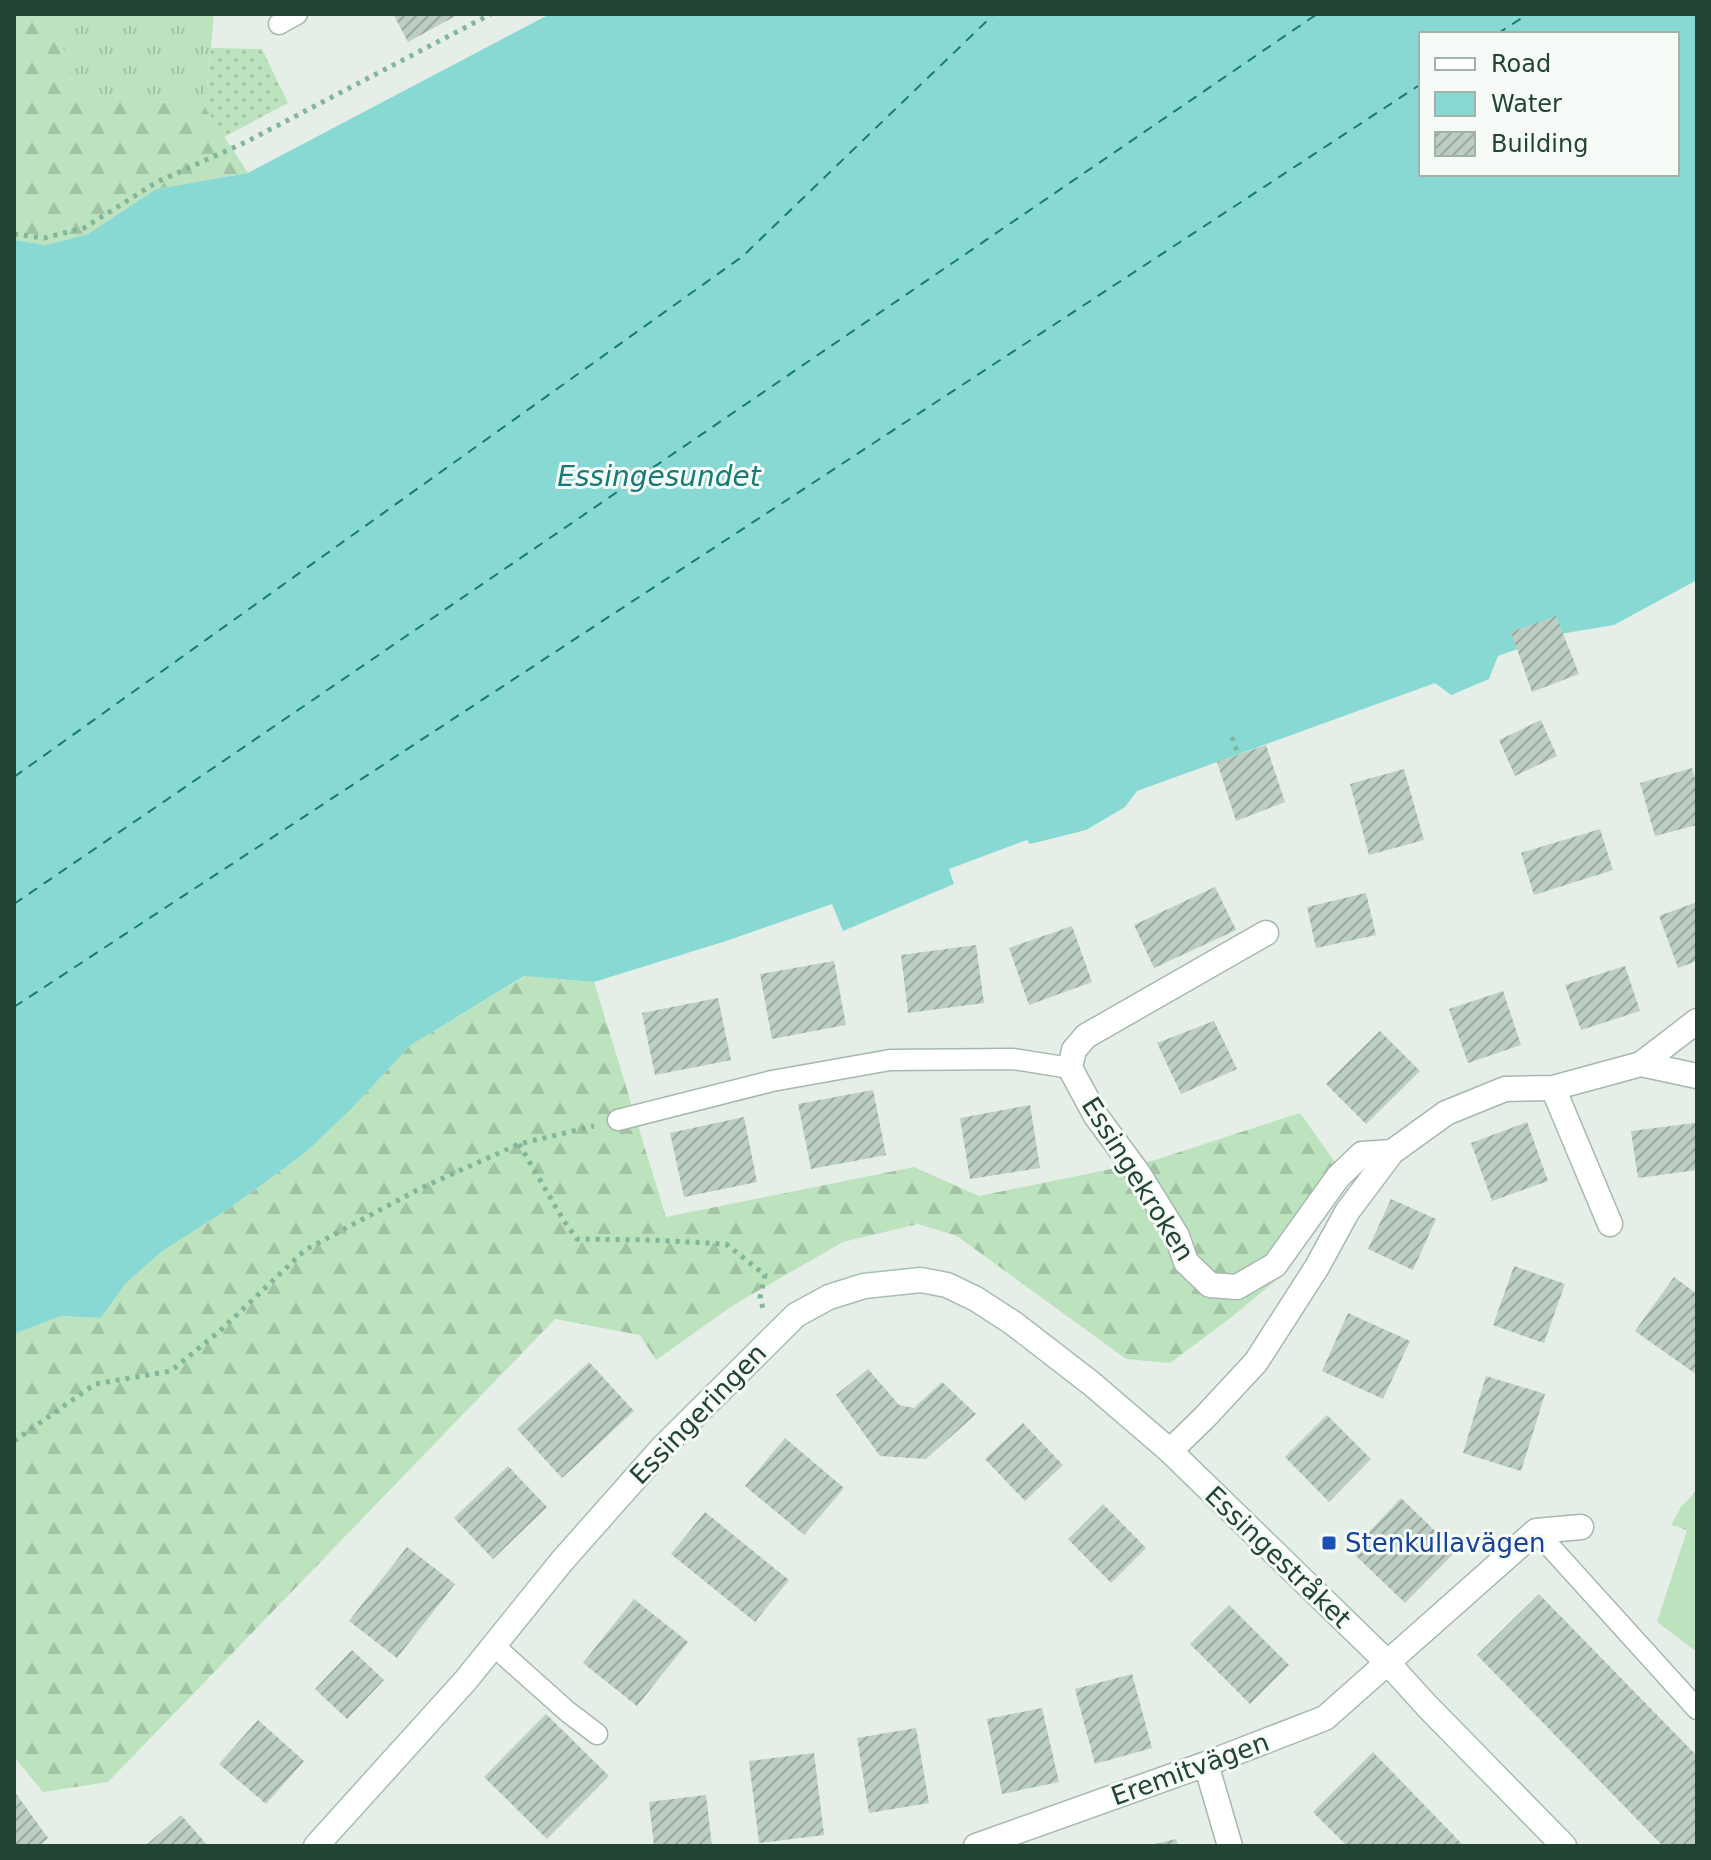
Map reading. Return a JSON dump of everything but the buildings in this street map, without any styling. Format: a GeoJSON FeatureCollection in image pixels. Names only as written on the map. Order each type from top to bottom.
{"type":"FeatureCollection","features":[{"type":"Feature","properties":{"kind":"street","name":"Essingekroken"},"geometry":{"type":"LineString","coordinates":[[1266,933],[1086,1036],[1074,1050],[1070,1068],[1096,1116],[1138,1173],[1177,1236],[1186,1262],[1210,1285],[1237,1287],[1275,1265],[1338,1177],[1362,1154],[1392,1152]]}},
{"type":"Feature","properties":{"kind":"street"},"geometry":{"type":"LineString","coordinates":[[1170,1451],[1256,1362],[1317,1267],[1347,1212],[1392,1152],[1446,1113],[1505,1089],[1553,1088],[1641,1064],[1697,1021]]}},
{"type":"Feature","properties":{"kind":"street"},"geometry":{"type":"LineString","coordinates":[[1641,1064],[1697,1076]]}},
{"type":"Feature","properties":{"kind":"street"},"geometry":{"type":"LineString","coordinates":[[1553,1088],[1610,1224]]}},
{"type":"Feature","properties":{"kind":"street","name":"Essingeringen"},"geometry":{"type":"LineString","coordinates":[[323,1844],[663,1447],[796,1315],[829,1297],[891,1282],[921,1280],[947,1285],[1013,1323],[1092,1384],[1170,1451]]}},
{"type":"Feature","properties":{"kind":"street","name":"Essingestråket"},"geometry":{"type":"LineString","coordinates":[[1170,1451],[1387,1662],[1564,1846]]}},
{"type":"Feature","properties":{"kind":"street"},"geometry":{"type":"LineString","coordinates":[[1387,1662],[1536,1531],[1581,1527]]}},
{"type":"Feature","properties":{"kind":"street","name":"Eremitvägen"},"geometry":{"type":"LineString","coordinates":[[976,1846],[1325,1718],[1387,1662]]}},
{"type":"Feature","properties":{"kind":"street"},"geometry":{"type":"LineString","coordinates":[[1206,1764],[1230,1846]]}},
{"type":"Feature","properties":{"kind":"lane","name":"Essingekroken"},"geometry":{"type":"LineString","coordinates":[[618,1120],[772,1081],[890,1060],[1013,1059],[1070,1068]]}},
{"type":"Feature","properties":{"kind":"lane"},"geometry":{"type":"LineString","coordinates":[[1536,1531],[1697,1709]]}},
{"type":"Feature","properties":{"kind":"lane"},"geometry":{"type":"LineString","coordinates":[[494,1646],[597,1734]]}},
{"type":"Feature","properties":{"kind":"path"},"geometry":{"type":"LineString","coordinates":[[14,234],[44,238],[84,228],[157,182],[246,142],[491,14]]}},
{"type":"Feature","properties":{"kind":"path"},"geometry":{"type":"LineString","coordinates":[[1232,737],[1238,754]]}},
{"type":"Feature","properties":{"kind":"path"},"geometry":{"type":"LineString","coordinates":[[14,1441],[95,1384],[171,1371],[222,1329],[305,1250],[421,1188],[519,1144],[618,1120]]}},
{"type":"Feature","properties":{"kind":"path"},"geometry":{"type":"LineString","coordinates":[[519,1144],[577,1239],[726,1244],[765,1275]]}},
{"type":"Feature","properties":{"kind":"green space"},"geometry":{"type":"Polygon","coordinates":[[[14,14],[60,14],[57,26],[76,93],[205,107],[248,173],[156,189],[88,234],[46,245],[14,240],[14,14]]]}},
{"type":"Feature","properties":{"kind":"green space"},"geometry":{"type":"Polygon","coordinates":[[[60,14],[214,14],[205,107],[75,93],[57,26],[60,14]]]}},
{"type":"Feature","properties":{"kind":"green space"},"geometry":{"type":"Polygon","coordinates":[[[211,48],[262,49],[288,103],[224,137],[205,107],[211,48]]]}},
{"type":"Feature","properties":{"kind":"green space"},"geometry":{"type":"Polygon","coordinates":[[[525,976],[594,982],[666,1217],[914,1167],[979,1196],[1155,1160],[1300,1113],[1350,1183],[1281,1276],[1170,1363],[1126,1359],[957,1236],[918,1224],[843,1242],[735,1304],[656,1360],[640,1335],[555,1319],[108,1782],[43,1792],[14,1757],[14,1334],[61,1316],[101,1318],[125,1284],[161,1252],[231,1207],[305,1153],[411,1045],[525,976]]]}},
{"type":"Feature","properties":{"kind":"green space"},"geometry":{"type":"Polygon","coordinates":[[[1697,1490],[1697,1500],[1687,1530],[1671,1525],[1681,1507],[1697,1490]]]}},
{"type":"Feature","properties":{"kind":"green space"},"geometry":{"type":"Polygon","coordinates":[[[1697,1500],[1697,1652],[1657,1622],[1697,1500]]]}},
{"type":"Feature","properties":{"kind":"water","name":"Essingesundet"},"geometry":{"type":"Polygon","coordinates":[[[550,14],[1697,14],[1697,580],[1614,625],[1560,634],[1498,656],[1489,679],[1451,695],[1435,683],[1137,791],[1125,807],[1086,830],[1030,844],[1027,840],[949,869],[954,884],[843,931],[832,904],[594,982],[524,976],[411,1045],[305,1153],[231,1207],[161,1252],[125,1284],[101,1318],[61,1316],[14,1334],[14,240],[46,245],[88,234],[156,189],[248,173],[550,14]]]}},
{"type":"Feature","properties":{"kind":"ferry route"},"geometry":{"type":"LineString","coordinates":[[14,777],[743,256],[994,14]]}},
{"type":"Feature","properties":{"kind":"ferry route"},"geometry":{"type":"LineString","coordinates":[[14,904],[1317,14]]}},
{"type":"Feature","properties":{"kind":"ferry route"},"geometry":{"type":"LineString","coordinates":[[1500,32],[1528,14]]}},
{"type":"Feature","properties":{"kind":"ferry route"},"geometry":{"type":"LineString","coordinates":[[14,1007],[1419,85]]}},
{"type":"Feature","properties":{"kind":"place","name":"Stenkullavägen"},"geometry":{"type":"Point","coordinates":[1329,1543]}}]}
